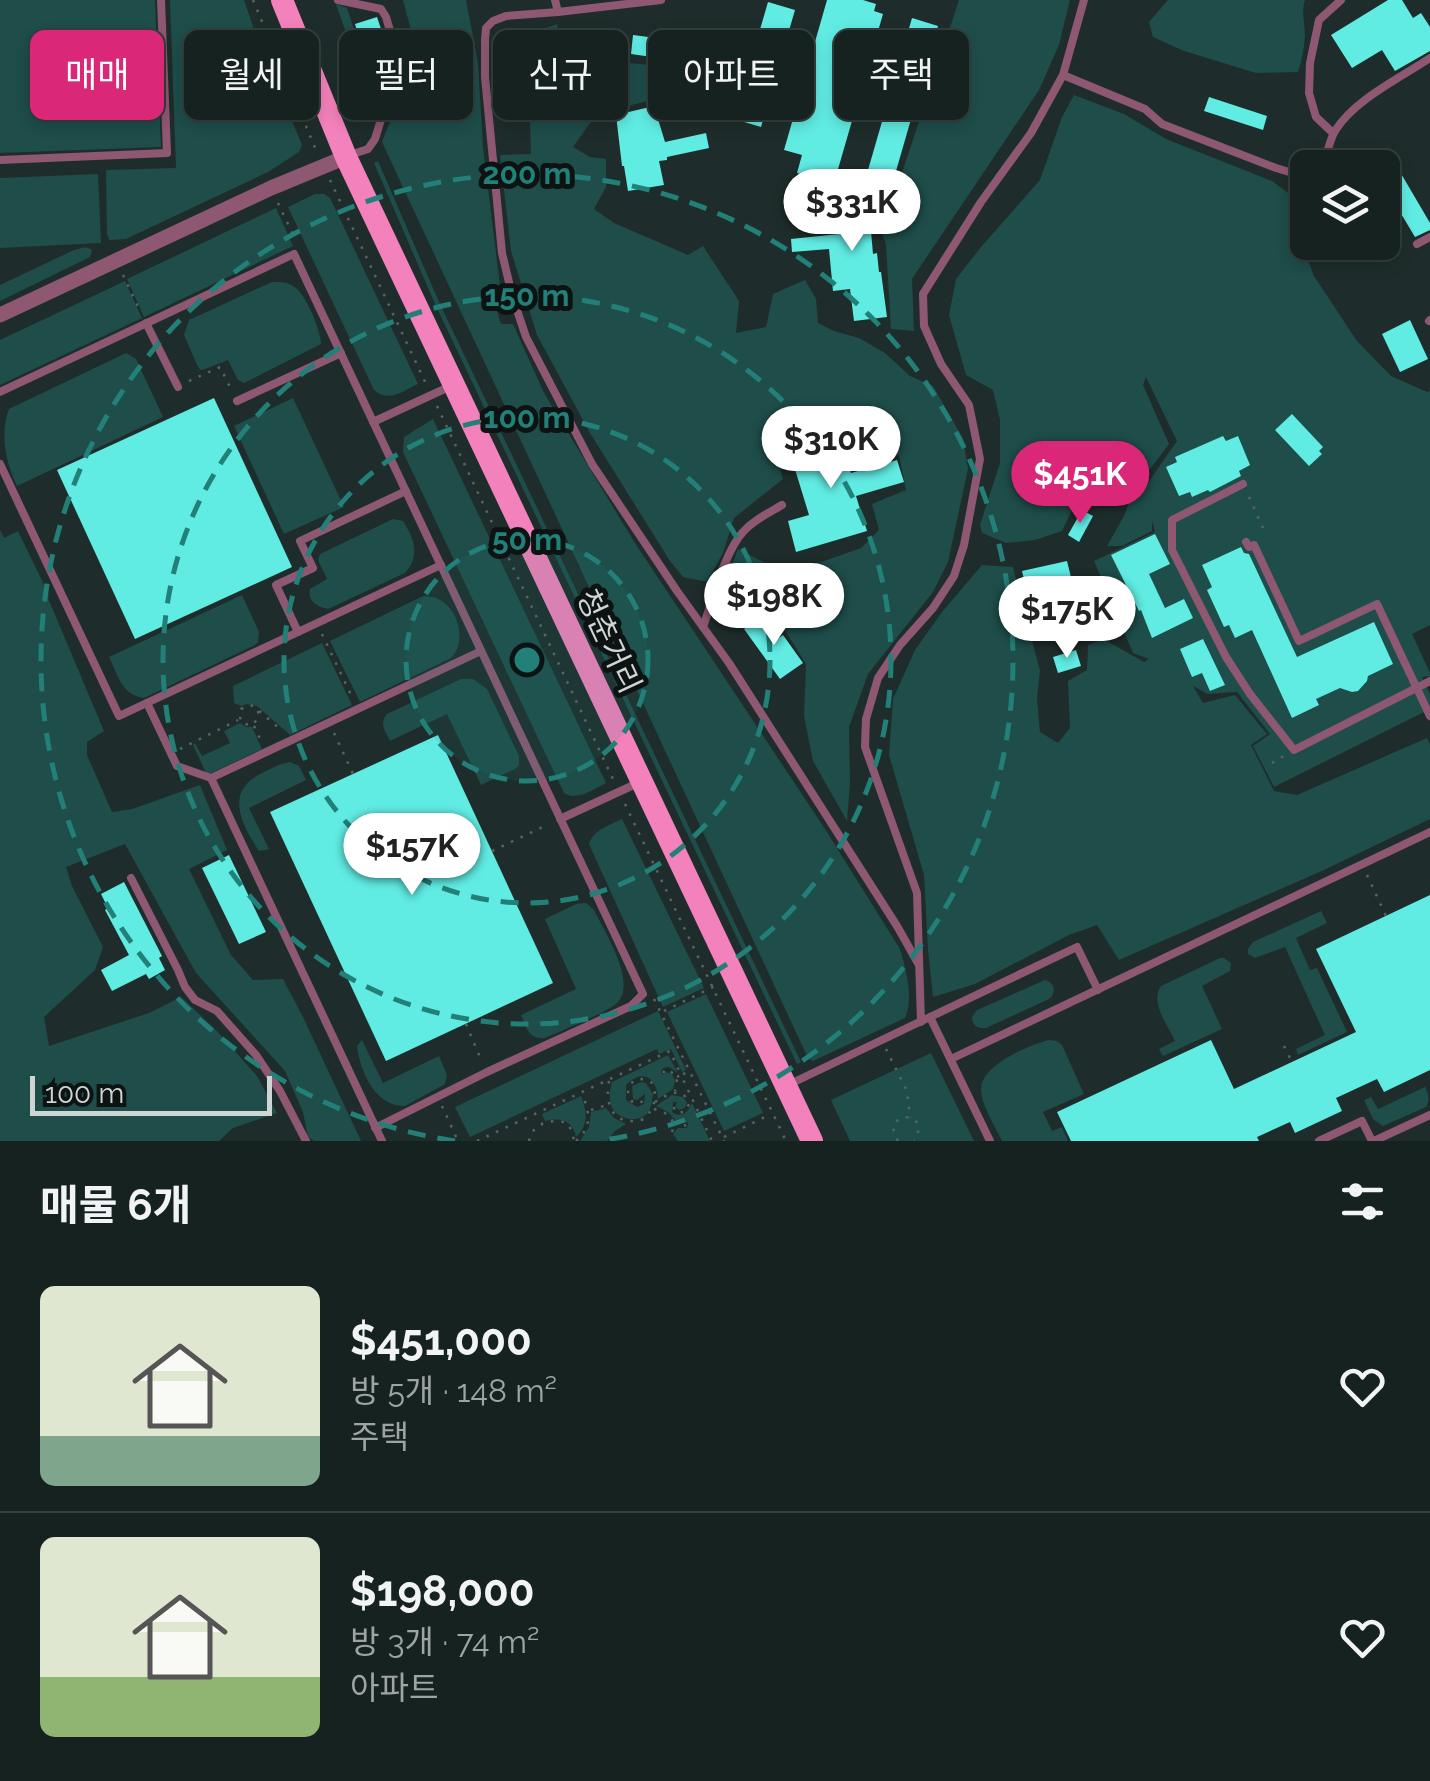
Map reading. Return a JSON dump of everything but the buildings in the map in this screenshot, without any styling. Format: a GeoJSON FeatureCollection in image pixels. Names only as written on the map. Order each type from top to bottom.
{"type":"FeatureCollection","features":[{"type":"Feature","properties":{"kind":"main road","name":"청춘거리"},"geometry":{"type":"LineString","coordinates":[[282,0],[346,156],[812,1141]]}},
{"type":"Feature","properties":{"kind":"street"},"geometry":{"type":"LineString","coordinates":[[0,315],[346,156]]}},
{"type":"Feature","properties":{"kind":"lane"},"geometry":{"type":"LineString","coordinates":[[0,160],[168,154],[162,0]]}},
{"type":"Feature","properties":{"kind":"lane"},"geometry":{"type":"LineString","coordinates":[[338,0],[381,9],[399,62],[374,139],[368,148],[346,156]]}},
{"type":"Feature","properties":{"kind":"lane"},"geometry":{"type":"LineString","coordinates":[[555,0],[558,12]]}},
{"type":"Feature","properties":{"kind":"lane"},"geometry":{"type":"LineString","coordinates":[[661,0],[506,16],[486,28],[485,77],[495,184],[502,253],[512,295],[526,337],[592,464],[729,664],[918,965]]}},
{"type":"Feature","properties":{"kind":"lane"},"geometry":{"type":"LineString","coordinates":[[921,1022],[917,893],[864,748],[866,719],[878,678],[954,576],[964,545],[980,459],[969,404],[941,364],[924,326],[923,294],[981,202],[1031,133],[1063,75],[1084,0]]}},
{"type":"Feature","properties":{"kind":"lane"},"geometry":{"type":"LineString","coordinates":[[1333,133],[1316,117],[1309,93],[1310,62],[1320,20],[1341,0]]}},
{"type":"Feature","properties":{"kind":"lane"},"geometry":{"type":"LineString","coordinates":[[1328,150],[1333,133],[1353,109],[1430,58]]}},
{"type":"Feature","properties":{"kind":"lane"},"geometry":{"type":"LineString","coordinates":[[1063,75],[1145,109],[1162,124],[1290,172]]}},
{"type":"Feature","properties":{"kind":"lane"},"geometry":{"type":"LineString","coordinates":[[1417,244],[1430,238]]}},
{"type":"Feature","properties":{"kind":"lane"},"geometry":{"type":"LineString","coordinates":[[0,392],[294,254],[643,994],[631,1006],[376,1128]]}},
{"type":"Feature","properties":{"kind":"lane"},"geometry":{"type":"LineString","coordinates":[[146,323],[178,386]]}},
{"type":"Feature","properties":{"kind":"lane"},"geometry":{"type":"LineString","coordinates":[[237,401],[340,352]]}},
{"type":"Feature","properties":{"kind":"lane"},"geometry":{"type":"LineString","coordinates":[[373,422],[455,384]]}},
{"type":"Feature","properties":{"kind":"lane"},"geometry":{"type":"LineString","coordinates":[[0,464],[119,716],[441,566]]}},
{"type":"Feature","properties":{"kind":"lane"},"geometry":{"type":"LineString","coordinates":[[1243,484],[1172,520],[1172,550],[1236,673],[1294,750],[1430,681]]}},
{"type":"Feature","properties":{"kind":"lane"},"geometry":{"type":"LineString","coordinates":[[298,632],[276,586],[313,568],[300,541],[406,491]]}},
{"type":"Feature","properties":{"kind":"lane"},"geometry":{"type":"LineString","coordinates":[[702,627],[740,534],[782,505]]}},
{"type":"Feature","properties":{"kind":"lane"},"geometry":{"type":"LineString","coordinates":[[1246,542],[1248,548],[1254,545],[1299,640],[1377,604],[1430,716]]}},
{"type":"Feature","properties":{"kind":"lane"},"geometry":{"type":"LineString","coordinates":[[147,703],[177,766],[211,778],[481,651]]}},
{"type":"Feature","properties":{"kind":"lane"},"geometry":{"type":"LineString","coordinates":[[211,778],[382,1141]]}},
{"type":"Feature","properties":{"kind":"lane"},"geometry":{"type":"LineString","coordinates":[[560,819],[642,781]]}},
{"type":"Feature","properties":{"kind":"lane"},"geometry":{"type":"LineString","coordinates":[[951,1060],[1430,832]]}},
{"type":"Feature","properties":{"kind":"lane"},"geometry":{"type":"LineString","coordinates":[[131,878],[185,987],[195,1000],[217,1011],[256,1054],[306,1141]]}},
{"type":"Feature","properties":{"kind":"lane"},"geometry":{"type":"LineString","coordinates":[[789,1093],[881,1040],[1078,948],[1098,990]]}},
{"type":"Feature","properties":{"kind":"lane"},"geometry":{"type":"LineString","coordinates":[[930,1017],[990,1141]]}},
{"type":"Feature","properties":{"kind":"lane"},"geometry":{"type":"LineString","coordinates":[[1319,1141],[1362,1121],[1373,1141],[1430,1114]]}},
{"type":"Feature","properties":{"kind":"path"},"geometry":{"type":"LineString","coordinates":[[253,0],[304,126],[786,1141]]}},
{"type":"Feature","properties":{"kind":"path"},"geometry":{"type":"LineString","coordinates":[[271,188],[298,245],[294,254]]}},
{"type":"Feature","properties":{"kind":"path"},"geometry":{"type":"LineString","coordinates":[[117,260],[146,323]]}},
{"type":"Feature","properties":{"kind":"path"},"geometry":{"type":"LineString","coordinates":[[178,386],[220,366],[237,401]]}},
{"type":"Feature","properties":{"kind":"path"},"geometry":{"type":"LineString","coordinates":[[1249,497],[1264,530],[1262,534]]}},
{"type":"Feature","properties":{"kind":"path"},"geometry":{"type":"LineString","coordinates":[[318,623],[358,709]]}},
{"type":"Feature","properties":{"kind":"path"},"geometry":{"type":"LineString","coordinates":[[253,724],[240,720],[245,706],[255,707],[294,740]]}},
{"type":"Feature","properties":{"kind":"path"},"geometry":{"type":"LineString","coordinates":[[253,724],[258,711]]}},
{"type":"Feature","properties":{"kind":"path"},"geometry":{"type":"LineString","coordinates":[[170,753],[240,720]]}},
{"type":"Feature","properties":{"kind":"path"},"geometry":{"type":"LineString","coordinates":[[329,722],[353,774]]}},
{"type":"Feature","properties":{"kind":"path"},"geometry":{"type":"LineString","coordinates":[[253,724],[267,753]]}},
{"type":"Feature","properties":{"kind":"path"},"geometry":{"type":"LineString","coordinates":[[1272,763],[1284,756]]}},
{"type":"Feature","properties":{"kind":"path"},"geometry":{"type":"LineString","coordinates":[[492,850],[560,819]]}},
{"type":"Feature","properties":{"kind":"path"},"geometry":{"type":"LineString","coordinates":[[1362,864],[1386,916]]}},
{"type":"Feature","properties":{"kind":"path"},"geometry":{"type":"LineString","coordinates":[[706,991],[662,1011],[724,1139],[772,1114],[789,1093]]}},
{"type":"Feature","properties":{"kind":"path"},"geometry":{"type":"LineString","coordinates":[[466,1024],[487,1072]]}},
{"type":"Feature","properties":{"kind":"path"},"geometry":{"type":"LineString","coordinates":[[881,1040],[907,1091],[910,1118],[919,1126],[916,1139],[924,1141]]}},
{"type":"Feature","properties":{"kind":"path"},"geometry":{"type":"LineString","coordinates":[[1284,1046],[1292,1062]]}},
{"type":"Feature","properties":{"kind":"path"},"geometry":{"type":"LineString","coordinates":[[477,1141],[670,1051],[712,1141]]}},
{"type":"Feature","properties":{"kind":"path"},"geometry":{"type":"LineString","coordinates":[[663,1073],[670,1070],[679,1076]]}},
{"type":"Feature","properties":{"kind":"path"},"geometry":{"type":"LineString","coordinates":[[609,1080],[608,1104],[616,1116],[632,1122],[644,1119],[653,1106],[674,1092],[679,1076],[690,1071]]}},
{"type":"Feature","properties":{"kind":"path"},"geometry":{"type":"LineString","coordinates":[[644,1097],[640,1103],[631,1101],[628,1092],[632,1082],[651,1082],[655,1090],[653,1106]]}},
{"type":"Feature","properties":{"kind":"path"},"geometry":{"type":"LineString","coordinates":[[529,1141],[533,1130],[553,1121],[567,1123],[574,1141],[586,1131],[588,1110],[582,1092]]}},
{"type":"Feature","properties":{"kind":"path"},"geometry":{"type":"LineString","coordinates":[[674,1092],[690,1099]]}},
{"type":"Feature","properties":{"kind":"path"},"geometry":{"type":"LineString","coordinates":[[438,1097],[458,1141]]}},
{"type":"Feature","properties":{"kind":"path"},"geometry":{"type":"LineString","coordinates":[[674,1104],[676,1112],[683,1112],[690,1099]]}},
{"type":"Feature","properties":{"kind":"path"},"geometry":{"type":"LineString","coordinates":[[588,1110],[608,1104]]}},
{"type":"Feature","properties":{"kind":"path"},"geometry":{"type":"LineString","coordinates":[[653,1106],[681,1127],[686,1124]]}},
{"type":"Feature","properties":{"kind":"path"},"geometry":{"type":"LineString","coordinates":[[538,1112],[543,1124]]}},
{"type":"Feature","properties":{"kind":"path"},"geometry":{"type":"LineString","coordinates":[[898,1141],[893,1135],[894,1124],[898,1119],[910,1118]]}},
{"type":"Feature","properties":{"kind":"path"},"geometry":{"type":"LineString","coordinates":[[672,1132],[674,1122]]}},
{"type":"Feature","properties":{"kind":"shaded area"},"geometry":{"type":"Polygon","coordinates":[[[0,0],[155,0],[156,30],[30,30],[30,120],[160,120],[161,147],[0,153],[0,0]]]}},
{"type":"Feature","properties":{"kind":"shaded area"},"geometry":{"type":"Polygon","coordinates":[[[170,0],[244,0],[254,30],[184,30],[184,120],[292,120],[302,145],[299,152],[268,172],[126,239],[109,240],[106,170],[176,168],[170,0]]]}},
{"type":"Feature","properties":{"kind":"shaded area"},"geometry":{"type":"Polygon","coordinates":[[[403,0],[466,0],[472,30],[411,30],[403,0]]]}},
{"type":"Feature","properties":{"kind":"shaded area"},"geometry":{"type":"Polygon","coordinates":[[[959,0],[1070,0],[1059,45],[1039,90],[912,279],[914,331],[891,329],[886,245],[870,196],[874,176],[899,182],[919,120],[969,120],[969,30],[949,30],[959,0]]]}},
{"type":"Feature","properties":{"kind":"shaded area"},"geometry":{"type":"Polygon","coordinates":[[[1168,0],[1305,0],[1305,41],[1298,72],[1256,73],[1153,37],[1149,22],[1168,0]]]}},
{"type":"Feature","properties":{"kind":"shaded area"},"geometry":{"type":"Polygon","coordinates":[[[336,4],[347,8],[354,30],[345,30],[336,4]]]}},
{"type":"Feature","properties":{"kind":"shaded area"},"geometry":{"type":"Polygon","coordinates":[[[473,37],[500,286],[491,291],[501,324],[513,324],[544,393],[633,540],[900,949],[909,992],[905,1018],[813,1061],[808,1058],[382,142],[392,120],[473,120],[473,37]]]}},
{"type":"Feature","properties":{"kind":"shaded area"},"geometry":{"type":"Polygon","coordinates":[[[628,63],[648,65],[648,101],[628,107],[628,63]]]}},
{"type":"Feature","properties":{"kind":"shaded area"},"geometry":{"type":"Polygon","coordinates":[[[1074,95],[1124,114],[1166,139],[1272,181],[1290,194],[1290,260],[1308,260],[1314,276],[1357,341],[1391,376],[1430,391],[1430,625],[1412,634],[1430,673],[1422,677],[1430,694],[1430,709],[1274,787],[1253,746],[1270,734],[1237,692],[1208,694],[1193,686],[1203,703],[1235,695],[1267,734],[1251,745],[1274,791],[1297,795],[1427,738],[1430,819],[1119,960],[1097,925],[1069,935],[975,984],[933,997],[924,875],[889,755],[893,699],[915,650],[982,565],[1013,567],[1040,671],[1040,732],[1058,743],[1070,728],[1068,681],[1087,670],[1088,645],[1103,639],[1144,662],[1149,659],[1133,653],[1094,561],[1155,532],[1152,520],[1152,531],[1122,546],[1107,546],[1124,517],[1129,499],[1124,466],[1090,472],[1062,531],[1035,540],[1006,543],[982,533],[980,525],[1000,463],[1000,420],[993,390],[966,375],[949,315],[956,279],[1040,180],[1074,95]],[[1146,377],[1143,385],[1169,444],[1148,472],[1149,481],[1177,441],[1146,377]]]}},
{"type":"Feature","properties":{"kind":"shaded area"},"geometry":{"type":"Polygon","coordinates":[[[530,120],[597,120],[590,123],[573,147],[590,157],[606,159],[606,187],[594,209],[614,223],[688,255],[703,246],[739,301],[736,333],[766,327],[773,294],[805,280],[816,299],[818,323],[859,338],[885,353],[910,376],[933,386],[963,439],[968,469],[948,562],[933,592],[868,674],[849,727],[847,821],[813,761],[804,716],[806,664],[778,619],[725,585],[738,549],[787,574],[861,548],[879,530],[872,504],[906,490],[899,455],[859,467],[819,417],[790,422],[778,430],[774,448],[783,479],[734,518],[723,553],[707,582],[683,577],[590,433],[537,335],[511,251],[500,155],[531,154],[530,120]]]}},
{"type":"Feature","properties":{"kind":"shaded area"},"geometry":{"type":"Polygon","coordinates":[[[378,161],[439,302],[801,1062],[797,1064],[435,304],[374,163],[378,161]]]}},
{"type":"Feature","properties":{"kind":"shaded area"},"geometry":{"type":"Polygon","coordinates":[[[98,174],[101,243],[0,248],[0,178],[98,174]]]}},
{"type":"Feature","properties":{"kind":"shaded area"},"geometry":{"type":"Polygon","coordinates":[[[315,194],[330,198],[418,384],[391,396],[374,390],[288,207],[315,194]]]}},
{"type":"Feature","properties":{"kind":"shaded area"},"geometry":{"type":"Polygon","coordinates":[[[276,208],[293,246],[144,317],[127,279],[276,208]]]}},
{"type":"Feature","properties":{"kind":"shaded area"},"geometry":{"type":"Polygon","coordinates":[[[86,247],[92,250],[90,257],[0,301],[0,285],[86,247]]]}},
{"type":"Feature","properties":{"kind":"shaded area"},"geometry":{"type":"Polygon","coordinates":[[[125,281],[142,318],[0,385],[0,340],[125,281]]]}},
{"type":"Feature","properties":{"kind":"shaded area"},"geometry":{"type":"Polygon","coordinates":[[[272,282],[289,284],[301,293],[316,323],[321,344],[244,383],[238,380],[228,360],[201,370],[184,335],[189,320],[272,282]]]}},
{"type":"Feature","properties":{"kind":"shaded area"},"geometry":{"type":"Polygon","coordinates":[[[126,353],[136,359],[163,417],[17,486],[5,447],[9,409],[126,353]]]}},
{"type":"Feature","properties":{"kind":"shaded area"},"geometry":{"type":"Polygon","coordinates":[[[293,398],[344,507],[284,534],[234,426],[293,398]]]}},
{"type":"Feature","properties":{"kind":"shaded area"},"geometry":{"type":"Polygon","coordinates":[[[433,419],[606,783],[585,794],[564,793],[403,452],[404,437],[433,419]]]}},
{"type":"Feature","properties":{"kind":"shaded area"},"geometry":{"type":"Polygon","coordinates":[[[393,519],[403,521],[413,540],[413,560],[405,573],[328,609],[314,603],[310,589],[327,579],[318,560],[320,554],[393,519]]]}},
{"type":"Feature","properties":{"kind":"shaded area"},"geometry":{"type":"Polygon","coordinates":[[[0,530],[4,538],[18,531],[49,595],[104,731],[87,742],[87,755],[112,812],[200,785],[227,850],[189,869],[231,955],[253,980],[283,979],[361,1141],[314,1141],[308,1137],[303,1112],[285,1071],[196,973],[125,844],[66,867],[103,947],[95,970],[44,1017],[49,1046],[149,1013],[181,997],[257,1076],[277,1113],[233,1128],[219,1141],[0,1141],[0,530]]]}},
{"type":"Feature","properties":{"kind":"shaded area"},"geometry":{"type":"Polygon","coordinates":[[[242,595],[259,632],[255,645],[144,698],[126,689],[109,657],[242,595]]]}},
{"type":"Feature","properties":{"kind":"shaded area"},"geometry":{"type":"Polygon","coordinates":[[[423,596],[438,599],[452,611],[460,636],[456,652],[451,658],[360,702],[330,641],[423,596]]]}},
{"type":"Feature","properties":{"kind":"shaded area"},"geometry":{"type":"Polygon","coordinates":[[[322,643],[352,705],[290,735],[257,706],[234,703],[233,686],[322,643]]]}},
{"type":"Feature","properties":{"kind":"shaded area"},"geometry":{"type":"Polygon","coordinates":[[[461,679],[473,679],[487,689],[519,756],[515,769],[481,785],[447,714],[390,741],[384,727],[387,714],[461,679]]]}},
{"type":"Feature","properties":{"kind":"shaded area"},"geometry":{"type":"Polygon","coordinates":[[[240,723],[252,727],[262,749],[207,775],[193,745],[202,756],[230,743],[224,731],[240,723]]]}},
{"type":"Feature","properties":{"kind":"shaded area"},"geometry":{"type":"Polygon","coordinates":[[[290,762],[299,766],[306,780],[249,808],[269,849],[259,851],[242,820],[242,790],[260,774],[290,762]]]}},
{"type":"Feature","properties":{"kind":"shaded area"},"geometry":{"type":"Polygon","coordinates":[[[622,819],[704,988],[663,1007],[589,844],[598,832],[622,819]]]}},
{"type":"Feature","properties":{"kind":"shaded area"},"geometry":{"type":"Polygon","coordinates":[[[586,903],[594,910],[617,957],[624,984],[622,995],[616,1004],[593,1017],[545,1038],[535,1037],[521,1015],[576,989],[545,919],[586,903]]]}},
{"type":"Feature","properties":{"kind":"shaded area"},"geometry":{"type":"Polygon","coordinates":[[[1321,911],[1327,923],[1296,938],[1310,970],[1317,968],[1347,1032],[1298,1055],[1296,1049],[1325,1035],[1285,947],[1255,958],[1248,954],[1248,949],[1253,942],[1321,911]]]}},
{"type":"Feature","properties":{"kind":"shaded area"},"geometry":{"type":"Polygon","coordinates":[[[1220,958],[1231,963],[1230,971],[1202,986],[1222,1029],[1163,1056],[1159,1049],[1175,1041],[1158,1006],[1161,986],[1220,958]]]}},
{"type":"Feature","properties":{"kind":"shaded area"},"geometry":{"type":"Polygon","coordinates":[[[1045,980],[1054,988],[1049,999],[986,1028],[974,1024],[972,1017],[977,1010],[1045,980]]]}},
{"type":"Feature","properties":{"kind":"shaded area"},"geometry":{"type":"Polygon","coordinates":[[[706,994],[763,1113],[724,1131],[667,1012],[706,994]]]}},
{"type":"Feature","properties":{"kind":"shaded area"},"geometry":{"type":"Polygon","coordinates":[[[658,1011],[686,1070],[682,1072],[671,1049],[659,1054],[657,1049],[470,1137],[455,1107],[658,1011]]]}},
{"type":"Feature","properties":{"kind":"shaded area"},"geometry":{"type":"Polygon","coordinates":[[[362,1040],[383,1083],[439,1056],[447,1075],[445,1084],[405,1106],[385,1101],[371,1086],[362,1066],[357,1046],[362,1040]]]}},
{"type":"Feature","properties":{"kind":"shaded area"},"geometry":{"type":"Polygon","coordinates":[[[1049,1040],[1062,1045],[1084,1094],[1043,1112],[1052,1131],[1062,1127],[1068,1141],[1002,1141],[983,1102],[983,1080],[1008,1057],[1049,1040]]]}},
{"type":"Feature","properties":{"kind":"shaded area"},"geometry":{"type":"Polygon","coordinates":[[[931,1053],[974,1141],[850,1141],[831,1100],[931,1053]]]}},
{"type":"Feature","properties":{"kind":"shaded area"},"geometry":{"type":"Polygon","coordinates":[[[668,1055],[678,1073],[669,1067],[661,1072],[672,1074],[673,1089],[658,1099],[652,1080],[638,1077],[626,1085],[626,1100],[637,1107],[644,1104],[645,1094],[633,1099],[632,1086],[646,1083],[653,1094],[649,1111],[635,1119],[615,1112],[610,1102],[612,1082],[668,1055]]]}},
{"type":"Feature","properties":{"kind":"shaded area"},"geometry":{"type":"Polygon","coordinates":[[[1425,1087],[1426,1107],[1383,1126],[1373,1119],[1364,1100],[1371,1097],[1378,1109],[1425,1087]]]}},
{"type":"Feature","properties":{"kind":"shaded area"},"geometry":{"type":"Polygon","coordinates":[[[672,1095],[683,1097],[687,1103],[679,1110],[675,1107],[677,1102],[673,1102],[672,1112],[684,1114],[692,1103],[710,1141],[678,1141],[673,1134],[678,1128],[687,1128],[688,1122],[678,1123],[656,1106],[672,1095]]]}},
{"type":"Feature","properties":{"kind":"shaded area"},"geometry":{"type":"Polygon","coordinates":[[[581,1096],[586,1118],[576,1137],[565,1121],[545,1121],[542,1114],[581,1096]]]}},
{"type":"Feature","properties":{"kind":"shaded area"},"geometry":{"type":"Polygon","coordinates":[[[606,1108],[626,1124],[607,1141],[580,1141],[589,1127],[591,1112],[606,1108]]]}}]}
